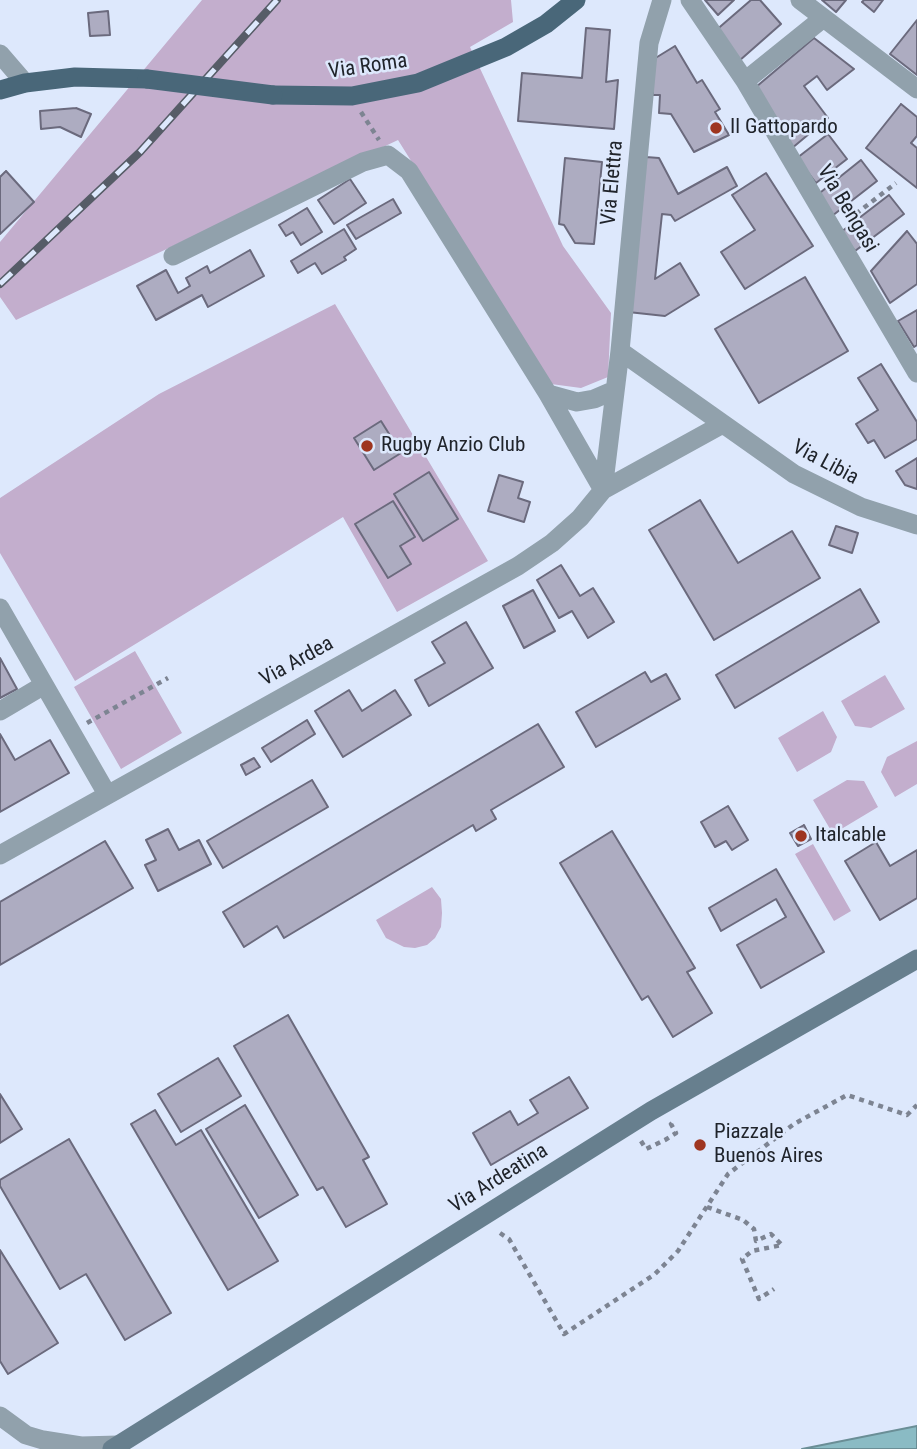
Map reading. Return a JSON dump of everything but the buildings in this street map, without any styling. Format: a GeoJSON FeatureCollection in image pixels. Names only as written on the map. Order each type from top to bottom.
{"type":"FeatureCollection","features":[{"type":"Feature","properties":{"kind":"main road","name":"Via Roma"},"geometry":{"type":"LineString","coordinates":[[0,90],[25,83],[75,78],[147,79],[273,95],[352,96],[418,83],[463,67],[546,24],[576,0]]}},
{"type":"Feature","properties":{"kind":"main road","name":"Via Ardeatina"},"geometry":{"type":"LineString","coordinates":[[115,1447],[651,1111],[917,959]]}},
{"type":"Feature","properties":{"kind":"street","name":"Via Elettra"},"geometry":{"type":"LineString","coordinates":[[603,490],[620,351],[649,43],[654,19],[662,0]]}},
{"type":"Feature","properties":{"kind":"street","name":"Via Bengasi"},"geometry":{"type":"LineString","coordinates":[[690,0],[745,81],[917,373]]}},
{"type":"Feature","properties":{"kind":"street"},"geometry":{"type":"LineString","coordinates":[[800,0],[917,89]]}},
{"type":"Feature","properties":{"kind":"street"},"geometry":{"type":"LineString","coordinates":[[745,81],[822,19]]}},
{"type":"Feature","properties":{"kind":"street"},"geometry":{"type":"LineString","coordinates":[[0,54],[25,83]]}},
{"type":"Feature","properties":{"kind":"street"},"geometry":{"type":"LineString","coordinates":[[173,256],[363,162],[388,155],[401,162],[548,394],[603,490]]}},
{"type":"Feature","properties":{"kind":"street","name":"Via Libia"},"geometry":{"type":"LineString","coordinates":[[620,351],[784,468],[833,495],[917,525]]}},
{"type":"Feature","properties":{"kind":"street"},"geometry":{"type":"LineString","coordinates":[[548,394],[577,402],[594,399],[615,390]]}},
{"type":"Feature","properties":{"kind":"street","name":"Via Ardea"},"geometry":{"type":"LineString","coordinates":[[0,855],[531,558],[566,531],[603,490],[721,425]]}},
{"type":"Feature","properties":{"kind":"street"},"geometry":{"type":"LineString","coordinates":[[0,608],[107,794]]}},
{"type":"Feature","properties":{"kind":"street"},"geometry":{"type":"LineString","coordinates":[[0,711],[44,685]]}},
{"type":"Feature","properties":{"kind":"street"},"geometry":{"type":"LineString","coordinates":[[0,1416],[31,1442],[115,1447]]}},
{"type":"Feature","properties":{"kind":"path"},"geometry":{"type":"LineString","coordinates":[[352,96],[388,155]]}},
{"type":"Feature","properties":{"kind":"path"},"geometry":{"type":"LineString","coordinates":[[833,231],[896,183]]}},
{"type":"Feature","properties":{"kind":"path"},"geometry":{"type":"LineString","coordinates":[[71,732],[168,678]]}},
{"type":"Feature","properties":{"kind":"path"},"geometry":{"type":"LineString","coordinates":[[500,1233],[509,1239],[564,1334],[655,1274],[678,1251],[728,1174],[794,1124],[848,1094],[907,1115],[917,1105]]}},
{"type":"Feature","properties":{"kind":"path"},"geometry":{"type":"LineString","coordinates":[[629,1147],[640,1140],[646,1149],[665,1140],[676,1133],[671,1124],[683,1117]]}},
{"type":"Feature","properties":{"kind":"path"},"geometry":{"type":"LineString","coordinates":[[707,1207],[743,1220],[754,1229],[756,1241],[771,1234],[782,1245],[751,1251],[742,1259],[760,1299],[774,1289]]}},
{"type":"Feature","properties":{"kind":"path"},"geometry":{"type":"LineString","coordinates":[[499,1223],[500,1233]]}},
{"type":"Feature","properties":{"kind":"path"},"geometry":{"type":"LineString","coordinates":[[489,1239],[500,1233]]}},
{"type":"Feature","properties":{"kind":"shaded area"},"geometry":{"type":"Polygon","coordinates":[[[202,0],[511,0],[513,22],[470,47],[563,246],[611,313],[608,377],[581,388],[551,384],[398,140],[16,320],[0,297],[0,242],[202,0]]]}},
{"type":"Feature","properties":{"kind":"shaded area"},"geometry":{"type":"Polygon","coordinates":[[[335,304],[488,561],[397,612],[343,517],[75,681],[0,553],[0,498],[159,394],[335,304]]]}},
{"type":"Feature","properties":{"kind":"shaded area"},"geometry":{"type":"Polygon","coordinates":[[[135,651],[182,733],[121,769],[74,687],[135,651]]]}},
{"type":"Feature","properties":{"kind":"shaded area"},"geometry":{"type":"Polygon","coordinates":[[[885,675],[905,709],[871,728],[855,726],[841,701],[885,675]]]}},
{"type":"Feature","properties":{"kind":"shaded area"},"geometry":{"type":"Polygon","coordinates":[[[823,711],[837,737],[831,752],[797,772],[778,738],[823,711]]]}},
{"type":"Feature","properties":{"kind":"shaded area"},"geometry":{"type":"Polygon","coordinates":[[[917,741],[917,784],[895,797],[881,772],[887,757],[917,741]]]}},
{"type":"Feature","properties":{"kind":"shaded area"},"geometry":{"type":"Polygon","coordinates":[[[847,780],[864,781],[878,807],[833,834],[813,800],[847,780]]]}},
{"type":"Feature","properties":{"kind":"shaded area"},"geometry":{"type":"Polygon","coordinates":[[[813,844],[851,911],[834,921],[795,854],[813,844]]]}},
{"type":"Feature","properties":{"kind":"shaded area"},"geometry":{"type":"Polygon","coordinates":[[[432,887],[441,899],[442,913],[441,927],[435,938],[427,945],[415,948],[404,947],[386,938],[376,920],[432,887]]]}},
{"type":"Feature","properties":{"kind":"shaded area"},"geometry":{"type":"Polygon","coordinates":[[[917,1426],[917,1449],[802,1449],[917,1426]]]}},
{"type":"Feature","properties":{"kind":"railway"},"geometry":{"type":"LineString","coordinates":[[0,284],[140,152],[277,0]]}},
{"type":"Feature","properties":{"kind":"place","name":"Il Gattopardo"},"geometry":{"type":"Point","coordinates":[716,128]}},
{"type":"Feature","properties":{"kind":"place","name":"Rugby Anzio Club"},"geometry":{"type":"Point","coordinates":[367,446]}},
{"type":"Feature","properties":{"kind":"place","name":"Italcable"},"geometry":{"type":"Point","coordinates":[801,836]}},
{"type":"Feature","properties":{"kind":"place","name":"Piazzale Buenos Aires"},"geometry":{"type":"Point","coordinates":[700,1145]}}]}
